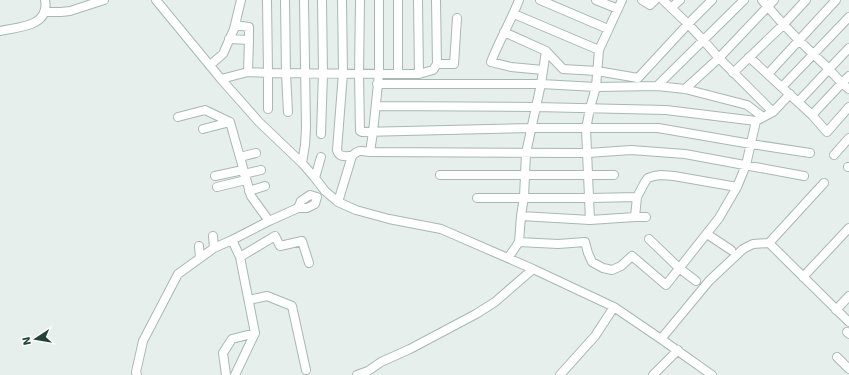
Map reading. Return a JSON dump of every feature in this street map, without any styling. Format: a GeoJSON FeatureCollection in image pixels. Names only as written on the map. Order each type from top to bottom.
{"type":"FeatureCollection","features":[{"type":"Feature","properties":{"kind":"street"},"geometry":{"type":"LineString","coordinates":[[0,31],[39,21],[45,10],[45,0]]}},
{"type":"Feature","properties":{"kind":"street"},"geometry":{"type":"LineString","coordinates":[[44,12],[70,11],[104,0]]}},
{"type":"Feature","properties":{"kind":"street"},"geometry":{"type":"LineString","coordinates":[[156,0],[221,79],[259,122],[302,164],[325,192],[338,202],[356,210],[389,219],[441,229],[533,269],[614,307],[712,375]]}},
{"type":"Feature","properties":{"kind":"street"},"geometry":{"type":"LineString","coordinates":[[210,65],[223,54],[234,25],[240,0]]}},
{"type":"Feature","properties":{"kind":"street"},"geometry":{"type":"LineString","coordinates":[[267,0],[268,109]]}},
{"type":"Feature","properties":{"kind":"street"},"geometry":{"type":"LineString","coordinates":[[285,0],[288,112]]}},
{"type":"Feature","properties":{"kind":"street"},"geometry":{"type":"LineString","coordinates":[[302,164],[306,128],[304,0]]}},
{"type":"Feature","properties":{"kind":"street"},"geometry":{"type":"LineString","coordinates":[[321,134],[323,73],[322,0]]}},
{"type":"Feature","properties":{"kind":"street"},"geometry":{"type":"LineString","coordinates":[[342,0],[343,74],[337,150],[339,155],[352,156],[359,151],[588,153],[631,150],[685,154],[804,176]]}},
{"type":"Feature","properties":{"kind":"street"},"geometry":{"type":"LineString","coordinates":[[360,0],[360,131],[364,133],[532,128],[658,128],[810,153]]}},
{"type":"Feature","properties":{"kind":"street"},"geometry":{"type":"LineString","coordinates":[[370,152],[379,74],[379,0]]}},
{"type":"Feature","properties":{"kind":"street"},"geometry":{"type":"LineString","coordinates":[[398,0],[398,74]]}},
{"type":"Feature","properties":{"kind":"street"},"geometry":{"type":"LineString","coordinates":[[418,0],[419,74]]}},
{"type":"Feature","properties":{"kind":"street"},"geometry":{"type":"LineString","coordinates":[[221,79],[248,72],[286,74],[419,74],[433,70],[436,64],[436,0]]}},
{"type":"Feature","properties":{"kind":"street"},"geometry":{"type":"LineString","coordinates":[[519,0],[514,14],[504,32],[491,62],[511,67],[543,70]]}},
{"type":"Feature","properties":{"kind":"street"},"geometry":{"type":"LineString","coordinates":[[540,0],[608,29]]}},
{"type":"Feature","properties":{"kind":"street"},"geometry":{"type":"LineString","coordinates":[[596,0],[618,9]]}},
{"type":"Feature","properties":{"kind":"street"},"geometry":{"type":"LineString","coordinates":[[590,220],[586,129],[596,87],[600,50],[622,0]]}},
{"type":"Feature","properties":{"kind":"street"},"geometry":{"type":"LineString","coordinates":[[642,0],[650,5],[655,0]]}},
{"type":"Feature","properties":{"kind":"street"},"geometry":{"type":"LineString","coordinates":[[663,0],[688,24],[733,73],[773,112]]}},
{"type":"Feature","properties":{"kind":"street"},"geometry":{"type":"LineString","coordinates":[[671,8],[680,0]]}},
{"type":"Feature","properties":{"kind":"street"},"geometry":{"type":"LineString","coordinates":[[504,32],[546,51],[563,69],[597,71],[638,78],[712,0]]}},
{"type":"Feature","properties":{"kind":"street"},"geometry":{"type":"LineString","coordinates":[[657,86],[744,0]]}},
{"type":"Feature","properties":{"kind":"street"},"geometry":{"type":"LineString","coordinates":[[762,0],[783,25],[849,89]]}},
{"type":"Feature","properties":{"kind":"street"},"geometry":{"type":"LineString","coordinates":[[685,89],[719,58],[774,0]]}},
{"type":"Feature","properties":{"kind":"street"},"geometry":{"type":"LineString","coordinates":[[733,73],[783,25],[806,0]]}},
{"type":"Feature","properties":{"kind":"street"},"geometry":{"type":"LineString","coordinates":[[768,74],[836,0]]}},
{"type":"Feature","properties":{"kind":"street"},"geometry":{"type":"LineString","coordinates":[[514,14],[600,50]]}},
{"type":"Feature","properties":{"kind":"street"},"geometry":{"type":"LineString","coordinates":[[782,87],[849,17]]}},
{"type":"Feature","properties":{"kind":"street"},"geometry":{"type":"LineString","coordinates":[[436,64],[454,64],[457,18]]}},
{"type":"Feature","properties":{"kind":"street"},"geometry":{"type":"LineString","coordinates":[[234,25],[249,27],[248,72]]}},
{"type":"Feature","properties":{"kind":"street"},"geometry":{"type":"LineString","coordinates":[[229,38],[249,40]]}},
{"type":"Feature","properties":{"kind":"street"},"geometry":{"type":"LineString","coordinates":[[798,102],[849,48]]}},
{"type":"Feature","properties":{"kind":"street"},"geometry":{"type":"LineString","coordinates":[[508,258],[518,242],[524,197],[526,153],[541,84],[546,51]]}},
{"type":"Feature","properties":{"kind":"street"},"geometry":{"type":"LineString","coordinates":[[749,58],[790,94],[827,132],[849,107]]}},
{"type":"Feature","properties":{"kind":"street"},"geometry":{"type":"LineString","coordinates":[[812,115],[849,76]]}},
{"type":"Feature","properties":{"kind":"street"},"geometry":{"type":"LineString","coordinates":[[377,84],[541,84],[596,87],[657,86],[685,89],[747,105],[760,119]]}},
{"type":"Feature","properties":{"kind":"street"},"geometry":{"type":"LineString","coordinates":[[376,106],[536,107],[666,110],[760,119],[773,112],[790,94]]}},
{"type":"Feature","properties":{"kind":"street"},"geometry":{"type":"LineString","coordinates":[[178,117],[206,110],[230,122],[249,191],[269,221]]}},
{"type":"Feature","properties":{"kind":"street"},"geometry":{"type":"LineString","coordinates":[[518,242],[558,244],[585,242],[592,262],[603,268],[612,270],[621,266],[632,256],[666,285],[720,218],[737,187],[746,165],[751,144],[760,119]]}},
{"type":"Feature","properties":{"kind":"street"},"geometry":{"type":"LineString","coordinates":[[203,129],[230,122]]}},
{"type":"Feature","properties":{"kind":"street"},"geometry":{"type":"LineString","coordinates":[[834,155],[849,138]]}},
{"type":"Feature","properties":{"kind":"street"},"geometry":{"type":"LineString","coordinates":[[240,157],[256,153]]}},
{"type":"Feature","properties":{"kind":"street"},"geometry":{"type":"LineString","coordinates":[[338,202],[352,156]]}},
{"type":"Feature","properties":{"kind":"street"},"geometry":{"type":"LineString","coordinates":[[315,178],[322,157]]}},
{"type":"Feature","properties":{"kind":"street"},"geometry":{"type":"LineString","coordinates":[[217,187],[261,170]]}},
{"type":"Feature","properties":{"kind":"street"},"geometry":{"type":"LineString","coordinates":[[215,176],[245,175]]}},
{"type":"Feature","properties":{"kind":"street"},"geometry":{"type":"LineString","coordinates":[[440,175],[614,175]]}},
{"type":"Feature","properties":{"kind":"street"},"geometry":{"type":"LineString","coordinates":[[635,217],[637,197],[648,178],[654,176],[674,176],[737,187]]}},
{"type":"Feature","properties":{"kind":"street"},"geometry":{"type":"LineString","coordinates":[[661,339],[709,281],[743,249],[753,244],[769,243],[824,183]]}},
{"type":"Feature","properties":{"kind":"street"},"geometry":{"type":"LineString","coordinates":[[249,191],[265,186]]}},
{"type":"Feature","properties":{"kind":"street"},"geometry":{"type":"LineString","coordinates":[[137,375],[136,372],[143,341],[178,274],[214,248],[298,208],[307,208],[315,204],[317,197],[325,192]]}},
{"type":"Feature","properties":{"kind":"street"},"geometry":{"type":"LineString","coordinates":[[477,198],[637,197]]}},
{"type":"Feature","properties":{"kind":"street"},"geometry":{"type":"LineString","coordinates":[[521,216],[590,220],[635,217],[646,218]]}},
{"type":"Feature","properties":{"kind":"street"},"geometry":{"type":"LineString","coordinates":[[803,277],[849,228]]}},
{"type":"Feature","properties":{"kind":"street"},"geometry":{"type":"LineString","coordinates":[[707,234],[731,250]]}},
{"type":"Feature","properties":{"kind":"street"},"geometry":{"type":"LineString","coordinates":[[213,236],[214,248]]}},
{"type":"Feature","properties":{"kind":"street"},"geometry":{"type":"LineString","coordinates":[[240,257],[275,236],[280,246],[302,241],[310,263]]}},
{"type":"Feature","properties":{"kind":"street"},"geometry":{"type":"LineString","coordinates":[[649,239],[679,268],[696,280]]}},
{"type":"Feature","properties":{"kind":"street"},"geometry":{"type":"LineString","coordinates":[[232,240],[240,257],[255,333],[235,375]]}},
{"type":"Feature","properties":{"kind":"street"},"geometry":{"type":"LineString","coordinates":[[769,243],[849,322]]}},
{"type":"Feature","properties":{"kind":"street"},"geometry":{"type":"LineString","coordinates":[[199,246],[200,258]]}},
{"type":"Feature","properties":{"kind":"street"},"geometry":{"type":"LineString","coordinates":[[357,375],[368,371],[381,362],[410,349],[476,314],[495,302],[533,269]]}},
{"type":"Feature","properties":{"kind":"street"},"geometry":{"type":"LineString","coordinates":[[249,300],[267,296],[292,306],[306,370]]}},
{"type":"Feature","properties":{"kind":"street"},"geometry":{"type":"LineString","coordinates":[[836,310],[849,296]]}},
{"type":"Feature","properties":{"kind":"street"},"geometry":{"type":"LineString","coordinates":[[560,375],[595,336],[614,307]]}},
{"type":"Feature","properties":{"kind":"street"},"geometry":{"type":"LineString","coordinates":[[226,375],[223,353],[232,339],[255,333]]}},
{"type":"Feature","properties":{"kind":"street"},"geometry":{"type":"LineString","coordinates":[[653,375],[678,350]]}},
{"type":"Feature","properties":{"kind":"street"},"geometry":{"type":"LineString","coordinates":[[837,357],[849,369]]}}]}
